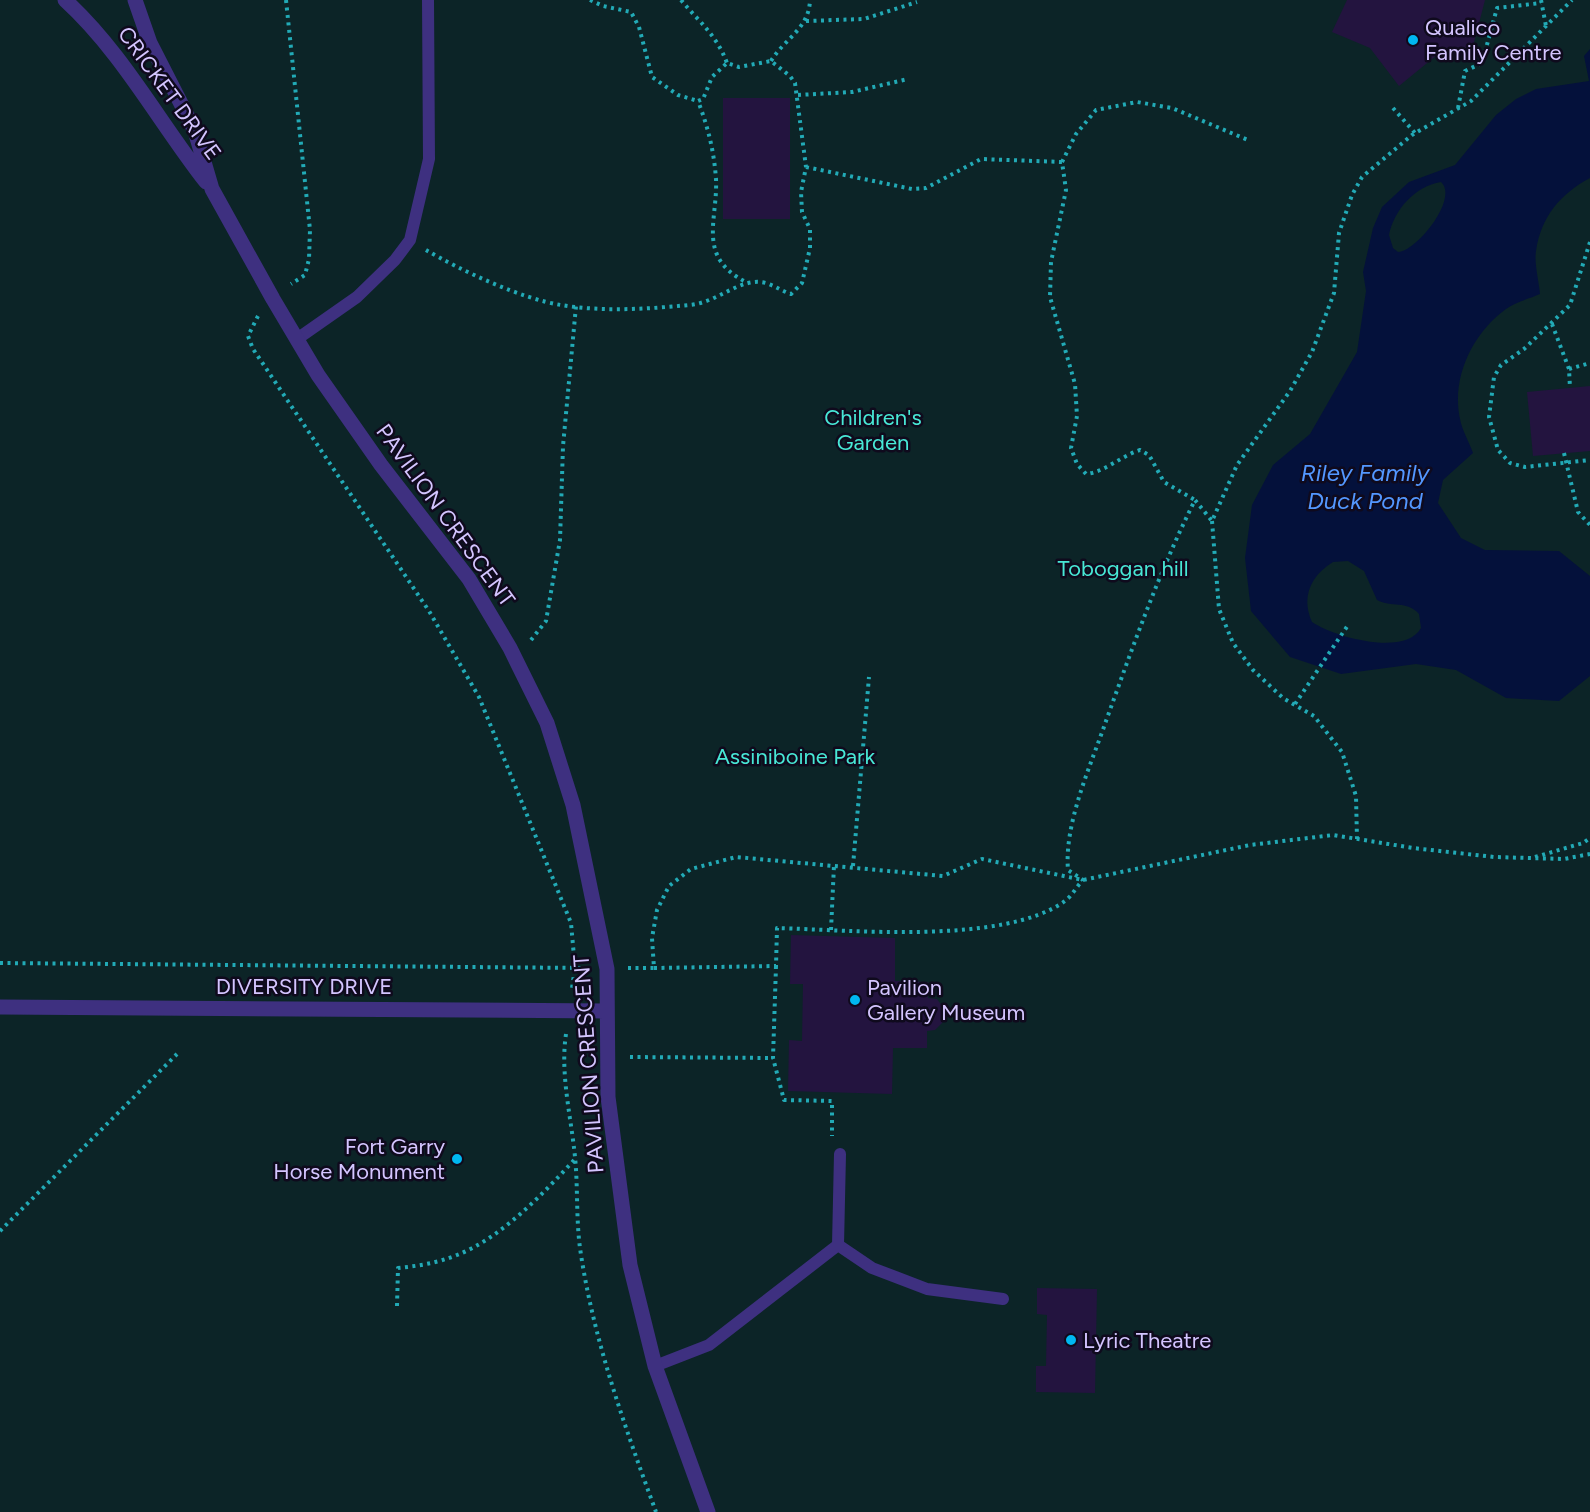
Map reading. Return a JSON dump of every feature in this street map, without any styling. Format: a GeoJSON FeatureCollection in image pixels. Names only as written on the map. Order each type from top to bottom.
{"type":"FeatureCollection","features":[{"type":"Feature","properties":{"kind":"street","name":"CRICKET DRIVE"},"geometry":{"type":"LineString","coordinates":[[65,0],[110,47],[181,150],[212,189]]}},
{"type":"Feature","properties":{"kind":"street","name":"PAVILION CRESCENT"},"geometry":{"type":"LineString","coordinates":[[135,0],[150,43],[195,131],[212,189],[273,299],[318,375],[381,465],[469,579],[516,659],[546,723],[570,794],[608,969],[606,1056],[608,1096],[630,1265],[655,1366],[708,1512]]}},
{"type":"Feature","properties":{"kind":"street","name":"DIVERSITY DRIVE"},"geometry":{"type":"LineString","coordinates":[[0,1007],[607,1011]]}},
{"type":"Feature","properties":{"kind":"lane"},"geometry":{"type":"LineString","coordinates":[[297,339],[357,297],[395,260],[410,240],[429,159],[428,0]]}},
{"type":"Feature","properties":{"kind":"lane"},"geometry":{"type":"LineString","coordinates":[[838,1245],[840,1154]]}},
{"type":"Feature","properties":{"kind":"lane"},"geometry":{"type":"LineString","coordinates":[[655,1366],[709,1345],[838,1245]]}},
{"type":"Feature","properties":{"kind":"lane"},"geometry":{"type":"LineString","coordinates":[[838,1245],[872,1268],[927,1289],[1003,1299]]}},
{"type":"Feature","properties":{"kind":"path"},"geometry":{"type":"LineString","coordinates":[[286,0],[310,230],[309,259],[305,275],[273,299],[249,329],[248,336],[429,611],[479,697],[571,923],[574,968]]}},
{"type":"Feature","properties":{"kind":"path"},"geometry":{"type":"LineString","coordinates":[[590,0],[603,6],[631,12],[639,27],[652,77],[678,95],[698,101],[703,99],[712,77],[727,63]]}},
{"type":"Feature","properties":{"kind":"path"},"geometry":{"type":"LineString","coordinates":[[681,0],[707,26],[720,45],[727,63]]}},
{"type":"Feature","properties":{"kind":"path"},"geometry":{"type":"LineString","coordinates":[[727,63],[739,67],[771,61],[780,46],[806,21],[810,0]]}},
{"type":"Feature","properties":{"kind":"path"},"geometry":{"type":"LineString","coordinates":[[1357,839],[1356,796],[1341,752],[1314,716],[1284,698],[1253,670],[1233,643],[1219,609],[1212,521],[1237,465],[1290,391],[1312,352],[1334,293],[1339,233],[1352,195],[1362,177],[1415,133],[1471,101],[1572,0]]}},
{"type":"Feature","properties":{"kind":"path"},"geometry":{"type":"LineString","coordinates":[[1458,109],[1466,71],[1482,63],[1497,8],[1541,1],[1547,26]]}},
{"type":"Feature","properties":{"kind":"path"},"geometry":{"type":"LineString","coordinates":[[806,21],[864,19],[917,2]]}},
{"type":"Feature","properties":{"kind":"path"},"geometry":{"type":"LineString","coordinates":[[698,101],[713,143],[716,182],[711,225],[717,255],[731,274],[746,282],[767,283],[791,294],[802,283],[810,248],[810,229],[802,212],[801,192],[806,167],[798,95],[790,76],[771,61]]}},
{"type":"Feature","properties":{"kind":"path"},"geometry":{"type":"LineString","coordinates":[[798,95],[852,92],[908,79]]}},
{"type":"Feature","properties":{"kind":"path"},"geometry":{"type":"LineString","coordinates":[[1212,521],[1195,500],[1164,482],[1149,455],[1140,450],[1124,455],[1097,473],[1086,474],[1077,464],[1071,448],[1077,416],[1075,384],[1050,297],[1052,262],[1066,190],[1062,162],[1076,134],[1096,110],[1137,102],[1172,108],[1248,140]]}},
{"type":"Feature","properties":{"kind":"path"},"geometry":{"type":"LineString","coordinates":[[1393,108],[1415,133]]}},
{"type":"Feature","properties":{"kind":"path"},"geometry":{"type":"LineString","coordinates":[[806,167],[912,189],[932,186],[981,159],[1062,162]]}},
{"type":"Feature","properties":{"kind":"path"},"geometry":{"type":"LineString","coordinates":[[410,240],[439,257],[515,291],[560,305],[691,305],[711,302],[746,282]]}},
{"type":"Feature","properties":{"kind":"path"},"geometry":{"type":"LineString","coordinates":[[1590,242],[1570,305],[1524,349],[1502,365],[1494,377],[1489,417],[1498,450],[1510,463],[1525,467],[1590,460]]}},
{"type":"Feature","properties":{"kind":"path"},"geometry":{"type":"LineString","coordinates":[[516,659],[546,621],[560,540],[563,446],[576,306]]}},
{"type":"Feature","properties":{"kind":"path"},"geometry":{"type":"LineString","coordinates":[[1552,324],[1569,369],[1570,388]]}},
{"type":"Feature","properties":{"kind":"path"},"geometry":{"type":"LineString","coordinates":[[1569,369],[1590,363]]}},
{"type":"Feature","properties":{"kind":"path"},"geometry":{"type":"LineString","coordinates":[[1564,453],[1578,512],[1590,525]]}},
{"type":"Feature","properties":{"kind":"path"},"geometry":{"type":"LineString","coordinates":[[1083,880],[1068,870],[1066,852],[1083,786],[1153,590],[1195,500]]}},
{"type":"Feature","properties":{"kind":"path"},"geometry":{"type":"LineString","coordinates":[[1295,705],[1348,625]]}},
{"type":"Feature","properties":{"kind":"path"},"geometry":{"type":"LineString","coordinates":[[853,866],[869,677]]}},
{"type":"Feature","properties":{"kind":"path"},"geometry":{"type":"LineString","coordinates":[[654,968],[652,938],[657,910],[669,886],[690,869],[736,857],[943,876],[982,859],[1083,880],[1250,845],[1333,835],[1413,848],[1531,858],[1564,859],[1590,854]]}},
{"type":"Feature","properties":{"kind":"path"},"geometry":{"type":"LineString","coordinates":[[1531,858],[1583,843],[1590,838]]}},
{"type":"Feature","properties":{"kind":"path"},"geometry":{"type":"LineString","coordinates":[[831,930],[834,865]]}},
{"type":"Feature","properties":{"kind":"path"},"geometry":{"type":"LineString","coordinates":[[832,1129],[832,1101],[784,1100],[773,1058],[777,928],[916,932],[994,926],[1035,915],[1065,900],[1083,880]]}},
{"type":"Feature","properties":{"kind":"path"},"geometry":{"type":"LineString","coordinates":[[0,963],[608,969],[776,966]]}},
{"type":"Feature","properties":{"kind":"path"},"geometry":{"type":"LineString","coordinates":[[0,1231],[177,1054]]}},
{"type":"Feature","properties":{"kind":"path"},"geometry":{"type":"LineString","coordinates":[[563,1054],[575,1159],[580,1248],[593,1310],[623,1423],[657,1512]]}},
{"type":"Feature","properties":{"kind":"path"},"geometry":{"type":"LineString","coordinates":[[606,1056],[664,1059],[773,1058]]}},
{"type":"Feature","properties":{"kind":"path"},"geometry":{"type":"LineString","coordinates":[[397,1306],[398,1268],[431,1264],[459,1255],[482,1242],[540,1197],[575,1159]]}},
{"type":"Feature","properties":{"kind":"green space","name":"Assiniboine Park"},"geometry":{"type":"Polygon","coordinates":[[[0,0],[1590,0],[1590,1512],[0,1512],[0,0]]]}},
{"type":"Feature","properties":{"kind":"water","name":"Riley Family Duck Pond"},"geometry":{"type":"Polygon","coordinates":[[[1590,49],[1590,178],[1561,199],[1547,217],[1542,228],[1536,256],[1540,294],[1518,302],[1494,319],[1467,357],[1459,387],[1458,403],[1461,423],[1473,453],[1443,480],[1438,503],[1461,538],[1485,550],[1559,551],[1590,576],[1590,676],[1559,701],[1506,698],[1456,670],[1416,664],[1341,674],[1290,657],[1251,611],[1245,558],[1252,505],[1273,465],[1310,434],[1357,352],[1366,291],[1363,272],[1373,228],[1382,207],[1409,182],[1455,165],[1496,115],[1516,99],[1536,89],[1589,81],[1584,56],[1590,49]],[[1441,182],[1423,188],[1401,208],[1389,235],[1393,248],[1398,252],[1415,243],[1433,223],[1445,200],[1445,190],[1441,182]],[[1348,561],[1333,562],[1313,581],[1307,604],[1312,622],[1336,633],[1369,642],[1385,643],[1413,637],[1421,628],[1419,614],[1409,607],[1377,600],[1364,571],[1348,561]]]}},
{"type":"Feature","properties":{"kind":"building","name":"Qualico Family Centre"},"geometry":{"type":"Polygon","coordinates":[[[1347,0],[1485,0],[1470,58],[1443,50],[1399,86],[1370,48],[1332,32],[1347,0]]]}},
{"type":"Feature","properties":{"kind":"building"},"geometry":{"type":"Polygon","coordinates":[[[723,98],[790,98],[790,219],[723,219],[723,98]]]}},
{"type":"Feature","properties":{"kind":"building"},"geometry":{"type":"Polygon","coordinates":[[[1590,386],[1590,451],[1533,456],[1527,392],[1590,386]]]}},
{"type":"Feature","properties":{"kind":"building"},"geometry":{"type":"Polygon","coordinates":[[[791,935],[895,938],[895,981],[928,982],[928,998],[937,999],[945,1015],[942,1023],[935,1030],[927,1031],[927,1048],[893,1048],[892,1094],[788,1091],[789,1040],[802,1041],[803,984],[790,984],[791,935]]]}},
{"type":"Feature","properties":{"kind":"building","name":"Lyric Theatre"},"geometry":{"type":"Polygon","coordinates":[[[1037,1288],[1097,1289],[1095,1393],[1036,1392],[1036,1366],[1046,1366],[1047,1315],[1037,1314],[1037,1288]]]}},
{"type":"Feature","properties":{"kind":"place","name":"Qualico Family Centre"},"geometry":{"type":"Point","coordinates":[1413,40]}},
{"type":"Feature","properties":{"kind":"place","name":"Pavilion Gallery Museum"},"geometry":{"type":"Point","coordinates":[855,1000]}},
{"type":"Feature","properties":{"kind":"place","name":"Fort Garry Horse Monument"},"geometry":{"type":"Point","coordinates":[457,1159]}},
{"type":"Feature","properties":{"kind":"place","name":"Lyric Theatre"},"geometry":{"type":"Point","coordinates":[1071,1340]}},
{"type":"Feature","properties":{"kind":"park label","name":"Children's Garden"},"geometry":{"type":"Point","coordinates":[873,430]}},
{"type":"Feature","properties":{"kind":"park label","name":"Toboggan hill"},"geometry":{"type":"Point","coordinates":[1123,568]}}]}
